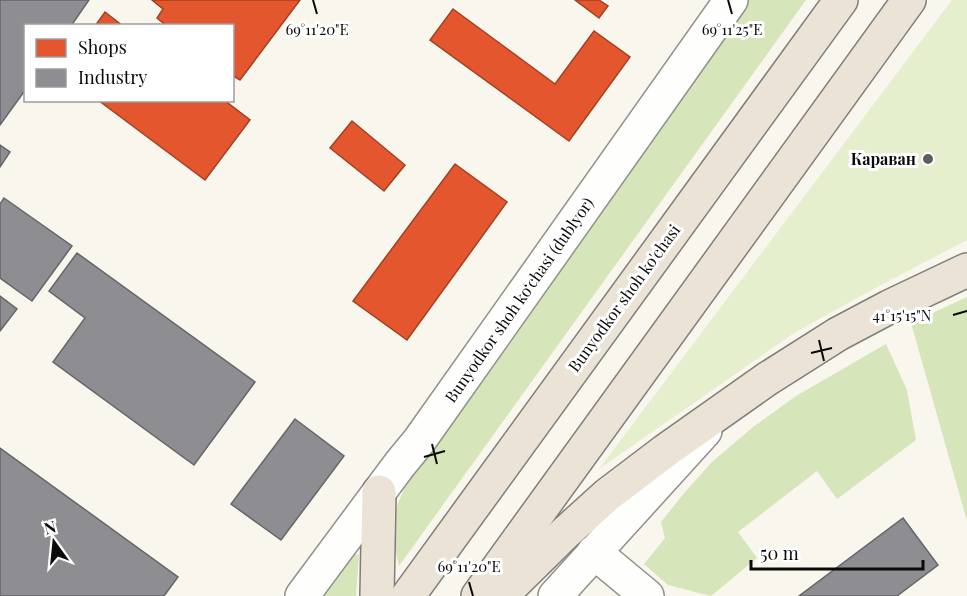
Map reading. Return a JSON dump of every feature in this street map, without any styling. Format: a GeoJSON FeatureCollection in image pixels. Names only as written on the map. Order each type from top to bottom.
{"type":"FeatureCollection","features":[{"type":"Feature","properties":{"kind":"main road","name":"Bunyodkor shoh ko'chasi"},"geometry":{"type":"LineString","coordinates":[[408,596],[841,0]]}},
{"type":"Feature","properties":{"kind":"main road"},"geometry":{"type":"LineString","coordinates":[[478,596],[909,0]]}},
{"type":"Feature","properties":{"kind":"main road"},"geometry":{"type":"LineString","coordinates":[[501,596],[607,495],[767,379],[838,334],[967,270]]}},
{"type":"Feature","properties":{"kind":"main road"},"geometry":{"type":"LineString","coordinates":[[377,596],[379,492]]}},
{"type":"Feature","properties":{"kind":"street","name":"Bunyodkor shoh koʻchasi (dublyor)"},"geometry":{"type":"LineString","coordinates":[[302,596],[419,441],[731,0]]}},
{"type":"Feature","properties":{"kind":"street"},"geometry":{"type":"LineString","coordinates":[[555,596],[727,408]]}},
{"type":"Feature","properties":{"kind":"street"},"geometry":{"type":"LineString","coordinates":[[594,552],[647,596]]}},
{"type":"Feature","properties":{"kind":"green space"},"geometry":{"type":"Polygon","coordinates":[[[749,0],[806,0],[399,566],[392,534],[397,506],[409,477],[749,0]]]}},
{"type":"Feature","properties":{"kind":"green space"},"geometry":{"type":"Polygon","coordinates":[[[952,0],[967,0],[967,240],[794,333],[599,469],[952,0]]]}},
{"type":"Feature","properties":{"kind":"green space"},"geometry":{"type":"Polygon","coordinates":[[[967,297],[967,521],[911,323],[967,297]]]}},
{"type":"Feature","properties":{"kind":"green space"},"geometry":{"type":"Polygon","coordinates":[[[886,344],[907,390],[916,440],[837,499],[817,471],[738,532],[757,558],[711,596],[668,585],[644,564],[665,538],[661,522],[712,462],[753,427],[796,396],[886,344]]]}},
{"type":"Feature","properties":{"kind":"green space"},"geometry":{"type":"Polygon","coordinates":[[[349,552],[359,555],[356,596],[317,596],[349,552]]]}},
{"type":"Feature","properties":{"kind":"building: Shops"},"geometry":{"type":"Polygon","coordinates":[[[152,0],[300,0],[240,80],[234,76],[234,24],[164,24],[157,18],[163,9],[152,0]]]}},
{"type":"Feature","properties":{"kind":"building: Shops"},"geometry":{"type":"Polygon","coordinates":[[[575,0],[599,0],[608,6],[599,18],[575,0]]]}},
{"type":"Feature","properties":{"kind":"building: Shops"},"geometry":{"type":"Polygon","coordinates":[[[453,9],[555,84],[594,31],[630,57],[569,141],[430,40],[453,9]]]}},
{"type":"Feature","properties":{"kind":"building: Shops"},"geometry":{"type":"Polygon","coordinates":[[[105,12],[120,24],[96,24],[105,12]]]}},
{"type":"Feature","properties":{"kind":"building: Shops"},"geometry":{"type":"Polygon","coordinates":[[[101,102],[227,102],[250,120],[205,180],[101,102]]]}},
{"type":"Feature","properties":{"kind":"building: Shops"},"geometry":{"type":"Polygon","coordinates":[[[352,121],[405,165],[384,191],[330,148],[352,121]]]}},
{"type":"Feature","properties":{"kind":"building: Shops"},"geometry":{"type":"Polygon","coordinates":[[[455,164],[507,202],[407,340],[353,301],[455,164]]]}},
{"type":"Feature","properties":{"kind":"building: Industry"},"geometry":{"type":"Polygon","coordinates":[[[0,0],[89,0],[72,24],[24,24],[24,92],[0,125],[0,0]]]}},
{"type":"Feature","properties":{"kind":"building: Industry"},"geometry":{"type":"Polygon","coordinates":[[[0,145],[10,152],[0,167],[0,145]]]}},
{"type":"Feature","properties":{"kind":"building: Industry"},"geometry":{"type":"Polygon","coordinates":[[[4,198],[72,246],[32,301],[0,278],[0,204],[4,198]]]}},
{"type":"Feature","properties":{"kind":"building: Industry"},"geometry":{"type":"Polygon","coordinates":[[[77,253],[255,382],[194,465],[53,362],[85,318],[49,291],[77,253]]]}},
{"type":"Feature","properties":{"kind":"building: Industry"},"geometry":{"type":"Polygon","coordinates":[[[0,296],[17,309],[0,331],[0,296]]]}},
{"type":"Feature","properties":{"kind":"building: Industry"},"geometry":{"type":"Polygon","coordinates":[[[295,419],[344,456],[281,540],[231,504],[295,419]]]}},
{"type":"Feature","properties":{"kind":"building: Industry"},"geometry":{"type":"Polygon","coordinates":[[[0,448],[178,577],[164,596],[0,596],[0,448]]]}},
{"type":"Feature","properties":{"kind":"building: Industry"},"geometry":{"type":"Polygon","coordinates":[[[903,518],[938,565],[897,596],[799,596],[903,518]]]}},
{"type":"Feature","properties":{"kind":"place","name":"Караван"},"geometry":{"type":"Point","coordinates":[928,159]}}]}
